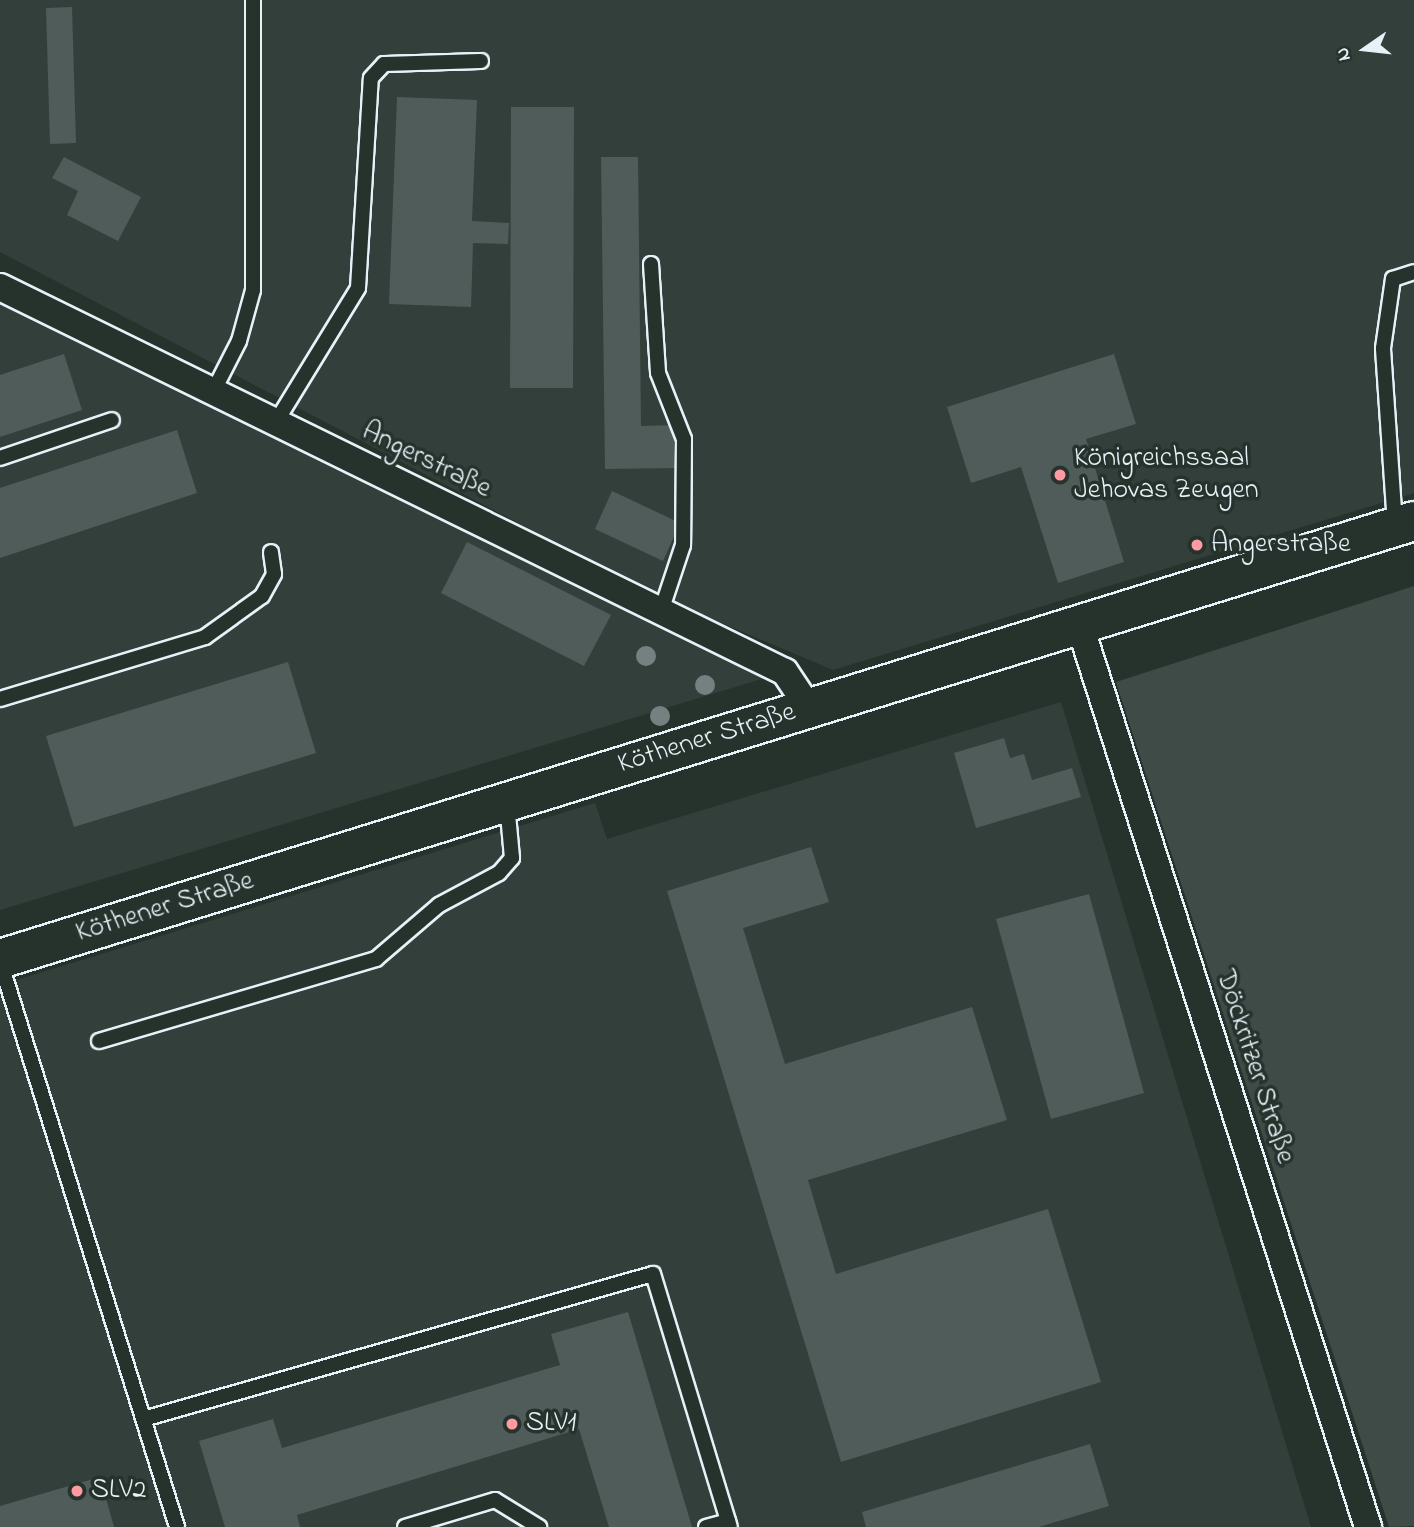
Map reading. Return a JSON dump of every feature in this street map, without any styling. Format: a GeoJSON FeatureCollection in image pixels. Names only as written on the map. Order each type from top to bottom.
{"type":"FeatureCollection","features":[{"type":"Feature","properties":{"kind":"main road","name":"Köthener Straße"},"geometry":{"type":"LineString","coordinates":[[0,960],[1405,524]]}},
{"type":"Feature","properties":{"kind":"street","name":"Angerstraße"},"geometry":{"type":"LineString","coordinates":[[0,287],[785,672],[809,708]]}},
{"type":"Feature","properties":{"kind":"street","name":"Döckritzer Straße"},"geometry":{"type":"LineString","coordinates":[[1080,626],[1368,1527]]}},
{"type":"Feature","properties":{"kind":"lane"},"geometry":{"type":"LineString","coordinates":[[213,392],[239,341],[253,290],[253,0]]}},
{"type":"Feature","properties":{"kind":"lane"},"geometry":{"type":"LineString","coordinates":[[276,422],[358,288],[372,78],[384,64],[481,61]]}},
{"type":"Feature","properties":{"kind":"lane"},"geometry":{"type":"LineString","coordinates":[[651,264],[660,383],[684,439],[683,545],[661,611]]}},
{"type":"Feature","properties":{"kind":"lane"},"geometry":{"type":"LineString","coordinates":[[1405,524],[1383,348],[1393,279],[1414,272]]}},
{"type":"Feature","properties":{"kind":"lane"},"geometry":{"type":"LineString","coordinates":[[0,458],[112,420]]}},
{"type":"Feature","properties":{"kind":"lane"},"geometry":{"type":"LineString","coordinates":[[0,699],[205,637],[262,596],[274,574],[271,552]]}},
{"type":"Feature","properties":{"kind":"lane"},"geometry":{"type":"LineString","coordinates":[[99,1041],[376,959],[439,905],[499,873],[512,858],[507,802]]}},
{"type":"Feature","properties":{"kind":"lane","name":"Köthener Straße"},"geometry":{"type":"LineString","coordinates":[[0,960],[147,1418],[177,1527]]}},
{"type":"Feature","properties":{"kind":"lane"},"geometry":{"type":"LineString","coordinates":[[147,1418],[653,1274],[729,1524],[706,1527]]}},
{"type":"Feature","properties":{"kind":"lane"},"geometry":{"type":"LineString","coordinates":[[405,1527],[495,1500],[538,1527]]}},
{"type":"Feature","properties":{"kind":"shaded area"},"geometry":{"type":"Polygon","coordinates":[[[0,0],[1414,0],[1414,493],[833,670],[705,616],[530,529],[0,252],[0,0]]]}},
{"type":"Feature","properties":{"kind":"shaded area"},"geometry":{"type":"Polygon","coordinates":[[[0,287],[785,672],[0,910],[0,287]]]}},
{"type":"Feature","properties":{"kind":"shaded area"},"geometry":{"type":"Polygon","coordinates":[[[1414,586],[1414,1526],[1389,1527],[1116,682],[1414,586]]]}},
{"type":"Feature","properties":{"kind":"shaded area"},"geometry":{"type":"Polygon","coordinates":[[[1061,702],[1311,1527],[0,1527],[0,985],[595,803],[607,839],[1061,702]]]}},
{"type":"Feature","properties":{"kind":"building"},"geometry":{"type":"Polygon","coordinates":[[[72,7],[76,143],[50,144],[46,8],[72,7]]]}},
{"type":"Feature","properties":{"kind":"building"},"geometry":{"type":"Polygon","coordinates":[[[397,97],[477,100],[472,221],[509,223],[508,244],[473,243],[471,307],[389,304],[397,97]]]}},
{"type":"Feature","properties":{"kind":"building"},"geometry":{"type":"Polygon","coordinates":[[[511,107],[574,107],[573,388],[510,388],[511,107]]]}},
{"type":"Feature","properties":{"kind":"building"},"geometry":{"type":"Polygon","coordinates":[[[64,157],[141,197],[118,241],[67,215],[78,191],[52,178],[64,157]]]}},
{"type":"Feature","properties":{"kind":"building"},"geometry":{"type":"Polygon","coordinates":[[[601,157],[638,157],[641,426],[676,425],[677,468],[605,469],[601,157]]]}},
{"type":"Feature","properties":{"kind":"building"},"geometry":{"type":"Polygon","coordinates":[[[64,354],[82,410],[0,437],[0,375],[64,354]]]}},
{"type":"Feature","properties":{"kind":"building","name":"Königreichssaal Jehovas Zeugen"},"geometry":{"type":"Polygon","coordinates":[[[1114,354],[1136,424],[1086,439],[1124,562],[1058,583],[1021,467],[971,483],[947,407],[1114,354]]]}},
{"type":"Feature","properties":{"kind":"building"},"geometry":{"type":"Polygon","coordinates":[[[177,430],[197,493],[0,558],[0,488],[177,430]]]}},
{"type":"Feature","properties":{"kind":"building"},"geometry":{"type":"Polygon","coordinates":[[[612,491],[680,523],[663,561],[595,529],[612,491]]]}},
{"type":"Feature","properties":{"kind":"building"},"geometry":{"type":"Polygon","coordinates":[[[467,542],[611,615],[584,666],[441,593],[467,542]]]}},
{"type":"Feature","properties":{"kind":"building"},"geometry":{"type":"Polygon","coordinates":[[[288,662],[316,753],[74,827],[46,736],[288,662]]]}},
{"type":"Feature","properties":{"kind":"building"},"geometry":{"type":"Polygon","coordinates":[[[1004,738],[1010,758],[1024,754],[1032,780],[1072,768],[1081,797],[976,828],[954,753],[1004,738]]]}},
{"type":"Feature","properties":{"kind":"building"},"geometry":{"type":"Polygon","coordinates":[[[811,847],[829,902],[743,928],[785,1064],[972,1007],[1007,1120],[808,1180],[836,1274],[1048,1209],[1101,1382],[841,1462],[667,891],[811,847]]]}},
{"type":"Feature","properties":{"kind":"building"},"geometry":{"type":"Polygon","coordinates":[[[1089,894],[1144,1093],[1051,1119],[996,919],[1089,894]]]}},
{"type":"Feature","properties":{"kind":"building","name":"SLV1"},"geometry":{"type":"Polygon","coordinates":[[[628,1312],[692,1527],[609,1527],[579,1429],[297,1515],[300,1527],[225,1527],[199,1441],[273,1419],[282,1448],[560,1365],[551,1334],[628,1312]]]}},
{"type":"Feature","properties":{"kind":"building"},"geometry":{"type":"Polygon","coordinates":[[[1090,1444],[1109,1506],[1039,1527],[866,1527],[862,1512],[1090,1444]]]}},
{"type":"Feature","properties":{"kind":"building","name":"SLV2"},"geometry":{"type":"Polygon","coordinates":[[[100,1477],[114,1527],[0,1527],[0,1506],[100,1477]]]}},
{"type":"Feature","properties":{"kind":"place","name":"Königreichssaal Jehovas Zeugen"},"geometry":{"type":"Point","coordinates":[1060,475]}},
{"type":"Feature","properties":{"kind":"place","name":"Angerstraße"},"geometry":{"type":"Point","coordinates":[1197,545]}},
{"type":"Feature","properties":{"kind":"place","name":"SLV1"},"geometry":{"type":"Point","coordinates":[512,1424]}},
{"type":"Feature","properties":{"kind":"place","name":"SLV2"},"geometry":{"type":"Point","coordinates":[77,1491]}}]}
